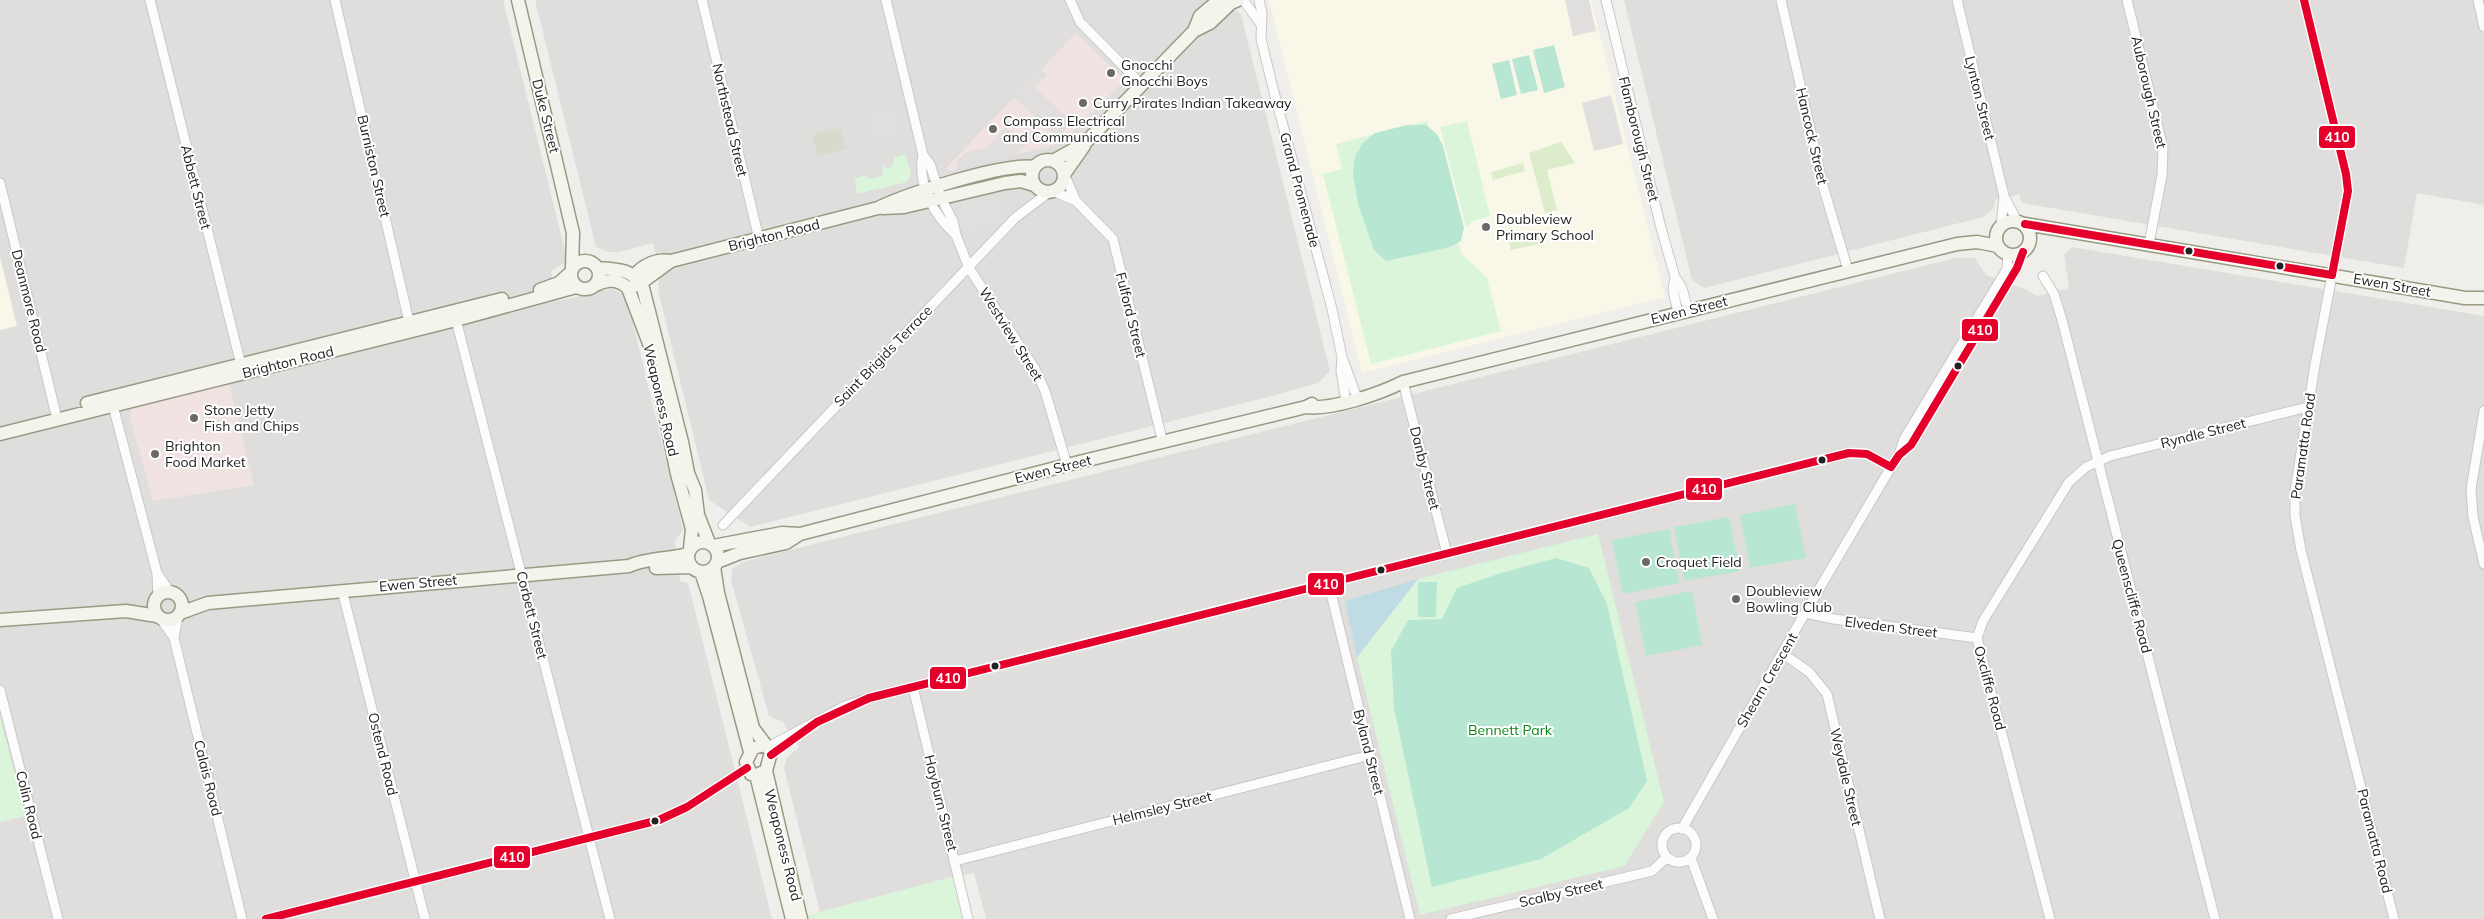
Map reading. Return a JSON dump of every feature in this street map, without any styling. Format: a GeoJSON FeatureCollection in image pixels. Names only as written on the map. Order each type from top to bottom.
{"type":"FeatureCollection","features":[{"type":"Feature","properties":{"kind":"main road","name":"Duke Street"},"geometry":{"type":"LineString","coordinates":[[518,0],[573,233],[571,271]]}},
{"type":"Feature","properties":{"kind":"main road"},"geometry":{"type":"LineString","coordinates":[[1194,31],[1200,16],[1219,0]]}},
{"type":"Feature","properties":{"kind":"main road"},"geometry":{"type":"LineString","coordinates":[[1085,144],[1053,160],[1042,162],[1032,173],[1034,185],[1051,192],[1064,182],[1065,175],[1085,144],[1194,31],[1210,23],[1231,3],[1242,0]]}},
{"type":"Feature","properties":{"kind":"main road"},"geometry":{"type":"LineString","coordinates":[[1053,160],[1059,164],[1065,175]]}},
{"type":"Feature","properties":{"kind":"main road","name":"Brighton Road"},"geometry":{"type":"LineString","coordinates":[[628,288],[638,280],[642,267],[651,262],[670,261],[878,208],[904,207],[933,194],[1014,168],[1035,168]]}},
{"type":"Feature","properties":{"kind":"main road","name":"Brighton Road"},"geometry":{"type":"LineString","coordinates":[[933,194],[1021,181],[1034,185]]}},
{"type":"Feature","properties":{"kind":"main road"},"geometry":{"type":"LineString","coordinates":[[2021,223],[2030,234],[2031,240]]}},
{"type":"Feature","properties":{"kind":"main road","name":"Ewen Street"},"geometry":{"type":"LineString","coordinates":[[1977,242],[1999,228],[2021,223],[2465,298],[2484,298]]}},
{"type":"Feature","properties":{"kind":"main road"},"geometry":{"type":"LineString","coordinates":[[1999,228],[2003,250]]}},
{"type":"Feature","properties":{"kind":"main road"},"geometry":{"type":"LineString","coordinates":[[2023,252],[2031,240],[2052,228]]}},
{"type":"Feature","properties":{"kind":"main road","name":"Duke Street"},"geometry":{"type":"LineString","coordinates":[[573,233],[593,265]]}},
{"type":"Feature","properties":{"kind":"main road","name":"Ewen Street"},"geometry":{"type":"LineString","coordinates":[[711,545],[782,533],[800,534],[1067,465],[1306,407],[1318,409],[1351,396],[1388,390],[1403,382],[1956,244],[1977,242],[2003,250],[2023,252]]}},
{"type":"Feature","properties":{"kind":"main road"},"geometry":{"type":"LineString","coordinates":[[628,288],[615,280],[605,281],[585,290],[576,287],[571,280],[571,271],[579,262],[625,270],[638,280]]}},
{"type":"Feature","properties":{"kind":"main road"},"geometry":{"type":"LineString","coordinates":[[593,265],[599,275],[596,285]]}},
{"type":"Feature","properties":{"kind":"main road","name":"Brighton Road"},"geometry":{"type":"LineString","coordinates":[[455,316],[559,283],[571,271]]}},
{"type":"Feature","properties":{"kind":"main road","name":"Weaponess Road"},"geometry":{"type":"LineString","coordinates":[[638,280],[682,442],[688,473],[695,490],[698,515],[711,545]]}},
{"type":"Feature","properties":{"kind":"main road","name":"Brighton Road"},"geometry":{"type":"LineString","coordinates":[[0,425],[56,415],[576,287]]}},
{"type":"Feature","properties":{"kind":"main road","name":"Weaponess Road"},"geometry":{"type":"LineString","coordinates":[[628,288],[653,355],[677,474],[692,529],[689,552]]}},
{"type":"Feature","properties":{"kind":"main road","name":"Ewen Street"},"geometry":{"type":"LineString","coordinates":[[2465,298],[2484,309]]}},
{"type":"Feature","properties":{"kind":"main road","name":"Brighton Road"},"geometry":{"type":"LineString","coordinates":[[0,434],[56,415]]}},
{"type":"Feature","properties":{"kind":"main road","name":"Ewen Street"},"geometry":{"type":"LineString","coordinates":[[715,564],[740,553],[786,543],[800,534]]}},
{"type":"Feature","properties":{"kind":"main road"},"geometry":{"type":"LineString","coordinates":[[756,772],[709,596],[689,552],[698,543],[711,545],[717,553],[715,564],[718,593],[753,728],[768,749]]}},
{"type":"Feature","properties":{"kind":"main road","name":"Ewen Street"},"geometry":{"type":"LineString","coordinates":[[165,596],[208,603],[629,566],[636,563],[667,559],[689,552]]}},
{"type":"Feature","properties":{"kind":"main road"},"geometry":{"type":"LineString","coordinates":[[696,569],[715,564]]}},
{"type":"Feature","properties":{"kind":"main road","name":"Ewen Street"},"geometry":{"type":"LineString","coordinates":[[629,566],[636,570],[696,569]]}},
{"type":"Feature","properties":{"kind":"main road"},"geometry":{"type":"LineString","coordinates":[[0,620],[126,611],[170,620],[179,614],[182,604],[165,596],[126,611]]}},
{"type":"Feature","properties":{"kind":"main road"},"geometry":{"type":"LineString","coordinates":[[159,617],[153,608],[165,596]]}},
{"type":"Feature","properties":{"kind":"main road","name":"Ewen Street"},"geometry":{"type":"LineString","coordinates":[[179,614],[208,603]]}},
{"type":"Feature","properties":{"kind":"main road"},"geometry":{"type":"LineString","coordinates":[[750,752],[756,745],[768,749]]}},
{"type":"Feature","properties":{"kind":"main road"},"geometry":{"type":"LineString","coordinates":[[756,772],[768,749]]}},
{"type":"Feature","properties":{"kind":"main road","name":"Weaponess Road"},"geometry":{"type":"LineString","coordinates":[[756,772],[792,919]]}},
{"type":"Feature","properties":{"kind":"main road","name":"Weaponess Road"},"geometry":{"type":"LineString","coordinates":[[756,772],[801,919]]}},
{"type":"Feature","properties":{"kind":"street","name":"Abbett Street"},"geometry":{"type":"LineString","coordinates":[[150,0],[242,368]]}},
{"type":"Feature","properties":{"kind":"street","name":"Burniston Street"},"geometry":{"type":"LineString","coordinates":[[335,0],[410,327]]}},
{"type":"Feature","properties":{"kind":"street","name":"Northstead Street"},"geometry":{"type":"LineString","coordinates":[[702,0],[758,239]]}},
{"type":"Feature","properties":{"kind":"street","name":"Westview Street"},"geometry":{"type":"LineString","coordinates":[[886,0],[923,155],[921,165],[933,194],[953,222],[969,268],[1035,369],[1045,391],[1067,465]]}},
{"type":"Feature","properties":{"kind":"street"},"geometry":{"type":"LineString","coordinates":[[1070,0],[1080,22],[1142,85]]}},
{"type":"Feature","properties":{"kind":"street","name":"Grand Promenade"},"geometry":{"type":"LineString","coordinates":[[1242,0],[1260,23]]}},
{"type":"Feature","properties":{"kind":"street","name":"Grand Promenade"},"geometry":{"type":"LineString","coordinates":[[1259,0],[1262,13],[1260,23],[1268,69],[1332,309],[1342,357],[1341,371],[1351,396]]}},
{"type":"Feature","properties":{"kind":"street","name":"Flamborough Street"},"geometry":{"type":"LineString","coordinates":[[1606,0],[1674,277],[1673,290],[1683,312]]}},
{"type":"Feature","properties":{"kind":"street","name":"Hancock Street"},"geometry":{"type":"LineString","coordinates":[[1781,0],[1823,186],[1848,270]]}},
{"type":"Feature","properties":{"kind":"street","name":"Lynton Street"},"geometry":{"type":"LineString","coordinates":[[1957,0],[2004,196],[2021,223]]}},
{"type":"Feature","properties":{"kind":"street","name":"Auborough Street"},"geometry":{"type":"LineString","coordinates":[[2127,0],[2164,148],[2162,175],[2149,244]]}},
{"type":"Feature","properties":{"kind":"street","name":"Paramatta Road"},"geometry":{"type":"LineString","coordinates":[[2304,0],[2346,174],[2348,191],[2308,407],[2295,491],[2296,530],[2394,919]]}},
{"type":"Feature","properties":{"kind":"street"},"geometry":{"type":"LineString","coordinates":[[2478,0],[2484,27]]}},
{"type":"Feature","properties":{"kind":"street","name":"Fulford Street"},"geometry":{"type":"LineString","coordinates":[[1065,175],[1076,201],[1112,240],[1163,443]]}},
{"type":"Feature","properties":{"kind":"street","name":"Deanmore Road"},"geometry":{"type":"LineString","coordinates":[[0,183],[56,415]]}},
{"type":"Feature","properties":{"kind":"street","name":"Fulford Street"},"geometry":{"type":"LineString","coordinates":[[1051,192],[1076,201]]}},
{"type":"Feature","properties":{"kind":"street","name":"Saint Brigids Terrace"},"geometry":{"type":"LineString","coordinates":[[724,525],[851,388],[969,268],[1015,218],[1051,192]]}},
{"type":"Feature","properties":{"kind":"street","name":"Lynton Street"},"geometry":{"type":"LineString","coordinates":[[1999,228],[2004,196]]}},
{"type":"Feature","properties":{"kind":"street","name":"Shearn Crescent"},"geometry":{"type":"LineString","coordinates":[[1682,829],[1805,613],[1899,455],[1904,439],[2007,269],[2003,250]]}},
{"type":"Feature","properties":{"kind":"street","name":"Shearn Crescent"},"geometry":{"type":"LineString","coordinates":[[1899,455],[1911,445],[2017,268],[2023,252]]}},
{"type":"Feature","properties":{"kind":"street","name":"Queenscliffe Road"},"geometry":{"type":"LineString","coordinates":[[2042,276],[2054,294],[2215,919]]}},
{"type":"Feature","properties":{"kind":"street","name":"Corbett Street"},"geometry":{"type":"LineString","coordinates":[[455,316],[610,919]]}},
{"type":"Feature","properties":{"kind":"street","name":"Danby Street"},"geometry":{"type":"LineString","coordinates":[[1403,382],[1447,554]]}},
{"type":"Feature","properties":{"kind":"street"},"geometry":{"type":"LineString","coordinates":[[111,401],[157,573],[165,596]]}},
{"type":"Feature","properties":{"kind":"street","name":"Ryndle Street"},"geometry":{"type":"LineString","coordinates":[[2098,461],[2308,407]]}},
{"type":"Feature","properties":{"kind":"street"},"geometry":{"type":"LineString","coordinates":[[2484,411],[2471,489],[2471,503],[2484,564]]}},
{"type":"Feature","properties":{"kind":"street"},"geometry":{"type":"LineString","coordinates":[[768,749],[845,706],[913,687],[1329,585],[1849,453],[1867,454],[1891,467]]}},
{"type":"Feature","properties":{"kind":"street","name":"Oxcliffe Road"},"geometry":{"type":"LineString","coordinates":[[2050,919],[1977,638],[1983,621],[2069,482],[2079,472],[2098,461]]}},
{"type":"Feature","properties":{"kind":"street","name":"Byland Street"},"geometry":{"type":"LineString","coordinates":[[1329,585],[1410,919]]}},
{"type":"Feature","properties":{"kind":"street","name":"Ostend Road"},"geometry":{"type":"LineString","coordinates":[[342,590],[425,919]]}},
{"type":"Feature","properties":{"kind":"street","name":"Elveden Street"},"geometry":{"type":"LineString","coordinates":[[1805,613],[1834,619],[1977,638]]}},
{"type":"Feature","properties":{"kind":"street","name":"Calais Road"},"geometry":{"type":"LineString","coordinates":[[174,638],[179,614]]}},
{"type":"Feature","properties":{"kind":"street","name":"Calais Road"},"geometry":{"type":"LineString","coordinates":[[159,617],[174,638],[242,919]]}},
{"type":"Feature","properties":{"kind":"street","name":"Weydale Street"},"geometry":{"type":"LineString","coordinates":[[1782,653],[1809,672],[1827,694],[1880,919]]}},
{"type":"Feature","properties":{"kind":"street","name":"Hayburn Street"},"geometry":{"type":"LineString","coordinates":[[913,687],[968,919]]}},
{"type":"Feature","properties":{"kind":"street","name":"Colin Road"},"geometry":{"type":"LineString","coordinates":[[0,690],[58,919]]}},
{"type":"Feature","properties":{"kind":"street","name":"Helmsley Street"},"geometry":{"type":"LineString","coordinates":[[955,861],[1370,755]]}},
{"type":"Feature","properties":{"kind":"street"},"geometry":{"type":"LineString","coordinates":[[266,919],[590,839],[674,814],[756,772]]}},
{"type":"Feature","properties":{"kind":"street"},"geometry":{"type":"LineString","coordinates":[[1679,828],[1692,833],[1697,845],[1691,858],[1679,863],[1666,858],[1661,846],[1666,833],[1679,828]]}},
{"type":"Feature","properties":{"kind":"street","name":"Scalby Street"},"geometry":{"type":"LineString","coordinates":[[1451,919],[1652,871],[1666,858]]}},
{"type":"Feature","properties":{"kind":"street"},"geometry":{"type":"LineString","coordinates":[[1691,858],[1713,919]]}},
{"type":"Feature","properties":{"kind":"shaded area"},"geometry":{"type":"Polygon","coordinates":[[[0,0],[503,0],[566,255],[566,262],[551,271],[558,301],[612,289],[624,294],[628,302],[683,530],[675,541],[680,581],[688,583],[772,919],[0,919],[0,0]]]}},
{"type":"Feature","properties":{"kind":"shaded area"},"geometry":{"type":"Polygon","coordinates":[[[535,0],[1224,0],[1241,14],[1330,371],[1318,383],[1272,396],[750,527],[709,500],[659,294],[658,283],[661,276],[653,243],[619,252],[608,252],[596,247],[535,0]]]}},
{"type":"Feature","properties":{"kind":"shaded area","name":"Doubleview Primary School"},"geometry":{"type":"Polygon","coordinates":[[[1269,0],[1591,0],[1665,297],[1362,373],[1269,0]]]}},
{"type":"Feature","properties":{"kind":"shaded area"},"geometry":{"type":"Polygon","coordinates":[[[1565,0],[1589,0],[1596,31],[1573,36],[1565,0]]]}},
{"type":"Feature","properties":{"kind":"shaded area"},"geometry":{"type":"Polygon","coordinates":[[[1624,0],[2484,0],[2484,205],[2417,193],[2404,268],[2022,203],[2019,194],[1995,200],[1994,208],[1983,217],[1704,288],[1692,280],[1624,0]]]}},
{"type":"Feature","properties":{"kind":"shaded area"},"geometry":{"type":"Polygon","coordinates":[[[1076,33],[1125,80],[1071,134],[1054,145],[951,171],[946,168],[1076,33]]]}},
{"type":"Feature","properties":{"kind":"shaded area"},"geometry":{"type":"Polygon","coordinates":[[[1041,69],[1047,75],[1035,87],[1072,122],[1057,138],[1014,97],[1041,69]]]}},
{"type":"Feature","properties":{"kind":"shaded area"},"geometry":{"type":"Polygon","coordinates":[[[1129,86],[1092,126],[1095,114],[1120,88],[1129,86]]]}},
{"type":"Feature","properties":{"kind":"shaded area"},"geometry":{"type":"Polygon","coordinates":[[[1611,95],[1623,144],[1594,151],[1582,103],[1611,95]]]}},
{"type":"Feature","properties":{"kind":"shaded area"},"geometry":{"type":"Polygon","coordinates":[[[896,108],[900,132],[875,138],[872,114],[896,108]]]}},
{"type":"Feature","properties":{"kind":"shaded area"},"geometry":{"type":"Polygon","coordinates":[[[1006,127],[1025,145],[1013,156],[956,170],[958,160],[967,152],[986,148],[1006,127]]]}},
{"type":"Feature","properties":{"kind":"shaded area"},"geometry":{"type":"Polygon","coordinates":[[[840,128],[846,149],[818,156],[812,135],[840,128]]]}},
{"type":"Feature","properties":{"kind":"shaded area"},"geometry":{"type":"Polygon","coordinates":[[[1000,193],[1004,221],[965,230],[957,204],[1000,193]]]}},
{"type":"Feature","properties":{"kind":"shaded area"},"geometry":{"type":"Polygon","coordinates":[[[2072,247],[2484,316],[2484,919],[986,919],[974,873],[952,877],[820,912],[784,768],[787,758],[799,747],[783,722],[769,716],[731,580],[732,569],[742,562],[1956,258],[1975,258],[1986,275],[2025,289],[2037,296],[2069,288],[2064,254],[2072,247]]]}},
{"type":"Feature","properties":{"kind":"shaded area"},"geometry":{"type":"Polygon","coordinates":[[[0,257],[17,326],[0,330],[0,257]]]}},
{"type":"Feature","properties":{"kind":"shaded area"},"geometry":{"type":"Polygon","coordinates":[[[229,382],[254,485],[153,501],[130,417],[132,406],[229,382]]]}},
{"type":"Feature","properties":{"kind":"green space"},"geometry":{"type":"Polygon","coordinates":[[[1554,45],[1565,87],[1544,93],[1533,50],[1554,45]]]}},
{"type":"Feature","properties":{"kind":"green space"},"geometry":{"type":"Polygon","coordinates":[[[1529,55],[1538,90],[1521,94],[1512,59],[1529,55]]]}},
{"type":"Feature","properties":{"kind":"green space"},"geometry":{"type":"Polygon","coordinates":[[[1509,60],[1517,95],[1501,99],[1492,64],[1509,60]]]}},
{"type":"Feature","properties":{"kind":"green space"},"geometry":{"type":"Polygon","coordinates":[[[1427,121],[1461,253],[1487,278],[1501,331],[1371,364],[1323,174],[1342,169],[1336,144],[1427,121]]]}},
{"type":"Feature","properties":{"kind":"green space"},"geometry":{"type":"Polygon","coordinates":[[[1467,121],[1490,216],[1473,221],[1466,227],[1440,127],[1467,121]]]}},
{"type":"Feature","properties":{"kind":"green space"},"geometry":{"type":"Polygon","coordinates":[[[1407,125],[1426,125],[1437,134],[1443,146],[1464,228],[1461,241],[1450,247],[1386,261],[1374,250],[1358,204],[1353,173],[1355,156],[1363,143],[1375,133],[1407,125]]]}},
{"type":"Feature","properties":{"kind":"green space"},"geometry":{"type":"Polygon","coordinates":[[[1561,142],[1575,163],[1547,170],[1557,210],[1545,213],[1529,153],[1561,142]]]}},
{"type":"Feature","properties":{"kind":"green space"},"geometry":{"type":"Polygon","coordinates":[[[905,154],[911,174],[907,182],[857,194],[855,178],[866,175],[869,179],[882,176],[883,162],[885,167],[891,169],[895,157],[905,154]]]}},
{"type":"Feature","properties":{"kind":"green space"},"geometry":{"type":"Polygon","coordinates":[[[1523,163],[1525,171],[1493,180],[1491,172],[1523,163]]]}},
{"type":"Feature","properties":{"kind":"green space"},"geometry":{"type":"Polygon","coordinates":[[[1541,230],[1544,243],[1511,250],[1509,241],[1541,230]]]}},
{"type":"Feature","properties":{"kind":"green space","name":"Croquet Field"},"geometry":{"type":"Polygon","coordinates":[[[1795,504],[1806,558],[1750,568],[1740,515],[1795,504]]]}},
{"type":"Feature","properties":{"kind":"green space","name":"Croquet Field"},"geometry":{"type":"Polygon","coordinates":[[[1729,517],[1740,571],[1684,581],[1674,527],[1729,517]]]}},
{"type":"Feature","properties":{"kind":"green space","name":"Croquet Field"},"geometry":{"type":"Polygon","coordinates":[[[1669,529],[1679,583],[1623,594],[1612,540],[1669,529]]]}},
{"type":"Feature","properties":{"kind":"green space","name":"Bennett Park"},"geometry":{"type":"Polygon","coordinates":[[[1598,534],[1664,802],[1624,866],[1420,915],[1357,657],[1418,579],[1598,534]]]}},
{"type":"Feature","properties":{"kind":"green space","name":"Bennett Park"},"geometry":{"type":"Polygon","coordinates":[[[1556,558],[1589,568],[1607,604],[1647,781],[1629,808],[1541,859],[1432,887],[1394,708],[1391,651],[1408,620],[1442,619],[1457,588],[1501,573],[1556,558]]]}},
{"type":"Feature","properties":{"kind":"green space"},"geometry":{"type":"Polygon","coordinates":[[[1418,582],[1437,582],[1436,617],[1418,617],[1418,582]]]}},
{"type":"Feature","properties":{"kind":"green space","name":"Croquet Field"},"geometry":{"type":"Polygon","coordinates":[[[1692,591],[1702,645],[1646,656],[1635,602],[1692,591]]]}},
{"type":"Feature","properties":{"kind":"green space"},"geometry":{"type":"Polygon","coordinates":[[[0,718],[26,816],[0,822],[0,718]]]}},
{"type":"Feature","properties":{"kind":"green space"},"geometry":{"type":"Polygon","coordinates":[[[952,877],[963,919],[804,919],[804,916],[952,877]]]}},
{"type":"Feature","properties":{"kind":"water"},"geometry":{"type":"Polygon","coordinates":[[[1418,579],[1357,657],[1345,601],[1418,579]]]}},
{"type":"Feature","properties":{"kind":"transit line","name":"410"},"geometry":{"type":"LineString","coordinates":[[2304,0],[2346,174],[2348,191],[2332,275]]}},
{"type":"Feature","properties":{"kind":"transit line","name":"410"},"geometry":{"type":"LineString","coordinates":[[2025,224],[2332,275]]}},
{"type":"Feature","properties":{"kind":"transit line","name":"410"},"geometry":{"type":"LineString","coordinates":[[1891,467],[1899,455],[1911,445],[2017,268],[2023,252]]}},
{"type":"Feature","properties":{"kind":"transit line","name":"410"},"geometry":{"type":"LineString","coordinates":[[771,755],[817,722],[869,698],[1849,453],[1867,454],[1891,467]]}},
{"type":"Feature","properties":{"kind":"transit line","name":"410"},"geometry":{"type":"LineString","coordinates":[[266,919],[659,820],[687,807],[747,768]]}},
{"type":"Feature","properties":{"kind":"place","name":"Gnocchi Gnocchi Boys"},"geometry":{"type":"Point","coordinates":[1111,73]}},
{"type":"Feature","properties":{"kind":"place","name":"Curry Pirates Indian Takeaway"},"geometry":{"type":"Point","coordinates":[1083,103]}},
{"type":"Feature","properties":{"kind":"place","name":"Compass Electrical and Communications"},"geometry":{"type":"Point","coordinates":[993,129]}},
{"type":"Feature","properties":{"kind":"place","name":"Doubleview Primary School"},"geometry":{"type":"Point","coordinates":[1486,227]}},
{"type":"Feature","properties":{"kind":"place","name":"Stone Jetty Fish and Chips"},"geometry":{"type":"Point","coordinates":[194,418]}},
{"type":"Feature","properties":{"kind":"place","name":"Brighton Food Market"},"geometry":{"type":"Point","coordinates":[155,454]}},
{"type":"Feature","properties":{"kind":"place","name":"Croquet Field"},"geometry":{"type":"Point","coordinates":[1646,562]}},
{"type":"Feature","properties":{"kind":"place","name":"Doubleview Bowling Club"},"geometry":{"type":"Point","coordinates":[1736,599]}}]}
